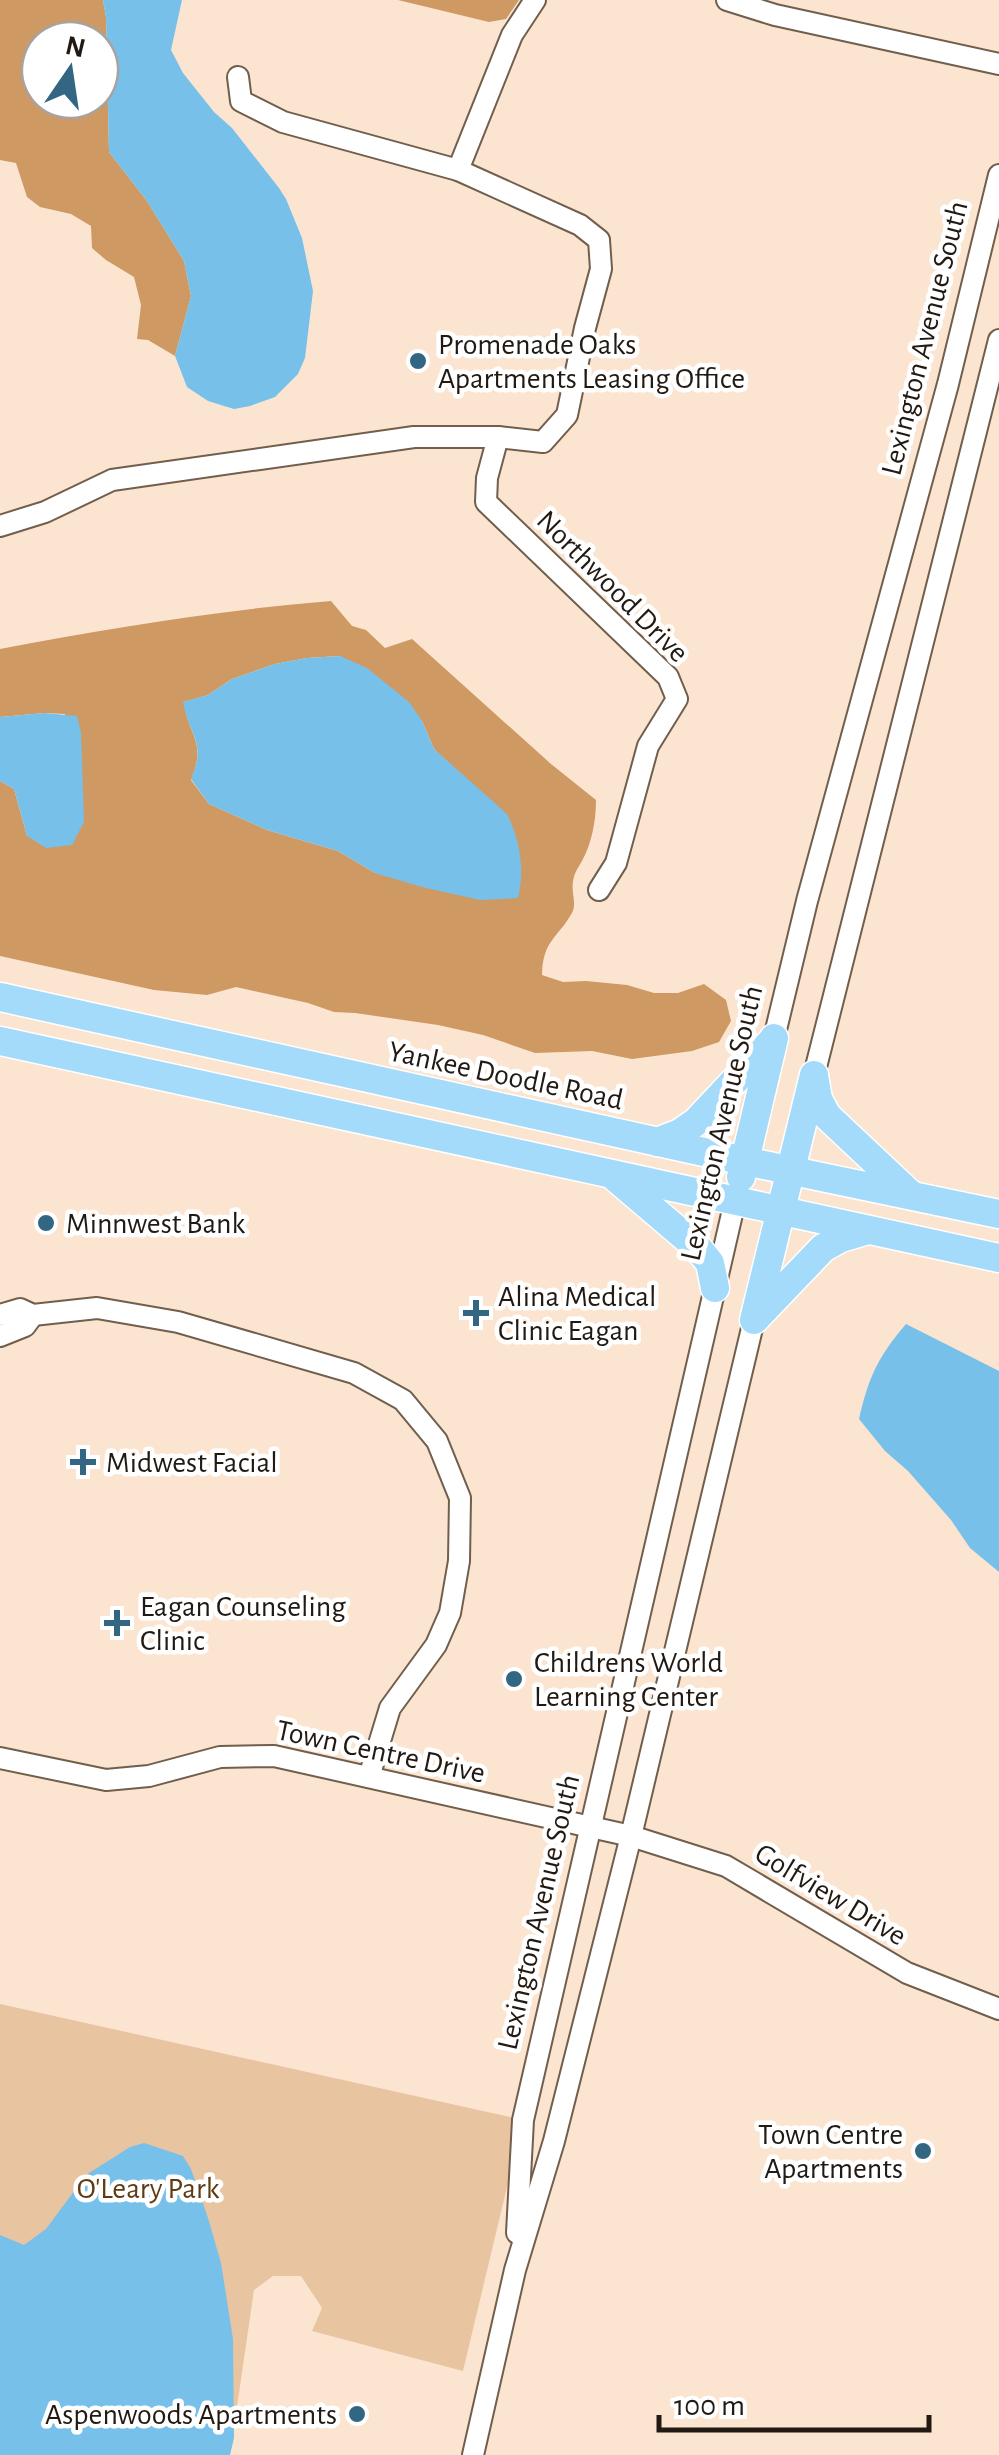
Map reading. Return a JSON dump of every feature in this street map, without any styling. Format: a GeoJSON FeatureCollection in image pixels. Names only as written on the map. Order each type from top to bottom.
{"type":"FeatureCollection","features":[{"type":"Feature","properties":{"kind":"main road","name":"Yankee Doodle Road"},"geometry":{"type":"LineString","coordinates":[[0,997],[999,1214]]}},
{"type":"Feature","properties":{"kind":"main road"},"geometry":{"type":"LineString","coordinates":[[657,1142],[696,1122],[774,1038]]}},
{"type":"Feature","properties":{"kind":"main road","name":"Lexington Avenue South"},"geometry":{"type":"LineString","coordinates":[[736,1201],[774,1038]]}},
{"type":"Feature","properties":{"kind":"main road"},"geometry":{"type":"LineString","coordinates":[[0,1041],[999,1258]]}},
{"type":"Feature","properties":{"kind":"main road"},"geometry":{"type":"LineString","coordinates":[[814,1075],[818,1099],[827,1116],[913,1196]]}},
{"type":"Feature","properties":{"kind":"main road","name":"Lexington Avenue South"},"geometry":{"type":"LineString","coordinates":[[754,1320],[814,1075]]}},
{"type":"Feature","properties":{"kind":"main road"},"geometry":{"type":"LineString","coordinates":[[612,1174],[697,1247],[710,1263],[716,1288]]}},
{"type":"Feature","properties":{"kind":"main road"},"geometry":{"type":"LineString","coordinates":[[754,1320],[824,1248],[869,1230]]}},
{"type":"Feature","properties":{"kind":"street"},"geometry":{"type":"LineString","coordinates":[[458,170],[512,36],[535,0]]}},
{"type":"Feature","properties":{"kind":"street"},"geometry":{"type":"LineString","coordinates":[[727,0],[775,16],[999,64]]}},
{"type":"Feature","properties":{"kind":"street"},"geometry":{"type":"LineString","coordinates":[[0,526],[45,512],[112,480],[414,437],[498,437],[543,442],[567,415],[601,270],[599,240],[580,224],[458,170],[283,122],[241,101],[238,77]]}},
{"type":"Feature","properties":{"kind":"street","name":"Lexington Avenue South"},"geometry":{"type":"LineString","coordinates":[[774,1038],[948,384],[999,175]]}},
{"type":"Feature","properties":{"kind":"street","name":"Lexington Avenue South"},"geometry":{"type":"LineString","coordinates":[[814,1075],[999,340]]}},
{"type":"Feature","properties":{"kind":"street","name":"Northwood Drive"},"geometry":{"type":"LineString","coordinates":[[498,437],[487,478],[486,502],[668,677],[677,699],[648,746],[616,863],[599,890]]}},
{"type":"Feature","properties":{"kind":"street","name":"Lexington Avenue South"},"geometry":{"type":"LineString","coordinates":[[515,2270],[523,2120],[736,1201]]}},
{"type":"Feature","properties":{"kind":"street"},"geometry":{"type":"LineString","coordinates":[[0,1315],[20,1309],[34,1315],[96,1308],[162,1320],[354,1373],[403,1400],[437,1441],[460,1498],[459,1560],[450,1612],[436,1645],[390,1708],[369,1778]]}},
{"type":"Feature","properties":{"kind":"street"},"geometry":{"type":"LineString","coordinates":[[0,1336],[25,1326],[34,1315]]}},
{"type":"Feature","properties":{"kind":"street","name":"Lexington Avenue South"},"geometry":{"type":"LineString","coordinates":[[473,2455],[515,2270],[554,2141],[631,1836],[754,1320]]}},
{"type":"Feature","properties":{"kind":"street","name":"Town Centre Drive"},"geometry":{"type":"LineString","coordinates":[[0,1758],[106,1780],[149,1776],[220,1758],[274,1756],[631,1836]]}},
{"type":"Feature","properties":{"kind":"street","name":"Golfview Drive"},"geometry":{"type":"LineString","coordinates":[[631,1836],[726,1866],[907,1973],[999,2009]]}},
{"type":"Feature","properties":{"kind":"green space","name":"O'Leary Park"},"geometry":{"type":"Polygon","coordinates":[[[0,2004],[523,2120],[463,2371],[312,2331],[322,2308],[301,2276],[273,2276],[254,2290],[230,2455],[0,2455],[0,2004]]]}},
{"type":"Feature","properties":{"kind":"shaded area"},"geometry":{"type":"Polygon","coordinates":[[[0,0],[103,0],[106,20],[20,20],[20,120],[108,120],[109,152],[147,201],[184,261],[191,296],[175,356],[148,340],[137,339],[141,305],[134,277],[92,248],[91,226],[71,214],[40,207],[27,197],[16,163],[0,160],[0,0]]]}},
{"type":"Feature","properties":{"kind":"shaded area"},"geometry":{"type":"Polygon","coordinates":[[[398,0],[519,0],[506,19],[489,22],[398,0]]]}},
{"type":"Feature","properties":{"kind":"shaded area"},"geometry":{"type":"Polygon","coordinates":[[[331,601],[352,626],[366,630],[385,648],[412,639],[596,800],[591,839],[574,879],[573,909],[548,947],[542,975],[563,982],[627,985],[654,993],[678,993],[704,984],[726,1000],[731,1021],[719,1042],[692,1051],[632,1059],[592,1051],[535,1053],[438,1025],[334,1012],[236,987],[207,995],[154,990],[0,956],[0,781],[14,789],[27,836],[65,714],[0,717],[0,649],[165,620],[331,601]],[[340,656],[275,664],[184,702],[197,748],[191,780],[209,804],[267,830],[338,851],[375,873],[468,781],[434,749],[422,721],[340,656]]]}},
{"type":"Feature","properties":{"kind":"water"},"geometry":{"type":"Polygon","coordinates":[[[103,0],[182,0],[171,50],[183,73],[232,128],[286,199],[302,238],[313,291],[305,358],[298,374],[275,397],[234,409],[208,401],[187,387],[175,356],[191,296],[184,261],[147,201],[109,152],[108,120],[120,120],[120,20],[106,17],[103,0]]]}},
{"type":"Feature","properties":{"kind":"water"},"geometry":{"type":"Polygon","coordinates":[[[340,656],[367,668],[409,702],[434,749],[507,814],[520,855],[518,898],[480,900],[375,873],[338,851],[267,830],[209,804],[191,779],[197,748],[183,702],[208,695],[232,679],[275,664],[340,656]]]}},
{"type":"Feature","properties":{"kind":"water"},"geometry":{"type":"Polygon","coordinates":[[[45,713],[77,716],[84,822],[72,845],[46,848],[27,836],[14,789],[0,781],[0,717],[45,713]]]}},
{"type":"Feature","properties":{"kind":"water"},"geometry":{"type":"Polygon","coordinates":[[[906,1324],[999,1371],[999,1572],[970,1548],[951,1520],[859,1419],[876,1368],[906,1324]]]}},
{"type":"Feature","properties":{"kind":"water"},"geometry":{"type":"Polygon","coordinates":[[[144,2143],[183,2156],[191,2169],[221,2263],[233,2339],[234,2438],[230,2455],[0,2455],[0,2235],[24,2245],[46,2229],[86,2175],[130,2147],[144,2143]]]}},
{"type":"Feature","properties":{"kind":"place","name":"Promenade Oaks Apartments Leasing Office"},"geometry":{"type":"Point","coordinates":[418,361]}},
{"type":"Feature","properties":{"kind":"place","name":"Minnwest Bank"},"geometry":{"type":"Point","coordinates":[46,1223]}},
{"type":"Feature","properties":{"kind":"place","name":"Alina Medical Clinic Eagan"},"geometry":{"type":"Point","coordinates":[476,1313]}},
{"type":"Feature","properties":{"kind":"place","name":"Midwest Facial"},"geometry":{"type":"Point","coordinates":[83,1462]}},
{"type":"Feature","properties":{"kind":"place","name":"Eagan Counseling Clinic"},"geometry":{"type":"Point","coordinates":[117,1623]}},
{"type":"Feature","properties":{"kind":"place","name":"Childrens World Learning Center"},"geometry":{"type":"Point","coordinates":[514,1679]}},
{"type":"Feature","properties":{"kind":"place","name":"Town Centre Apartments"},"geometry":{"type":"Point","coordinates":[923,2151]}},
{"type":"Feature","properties":{"kind":"place","name":"Aspenwoods Apartments"},"geometry":{"type":"Point","coordinates":[357,2414]}}]}
